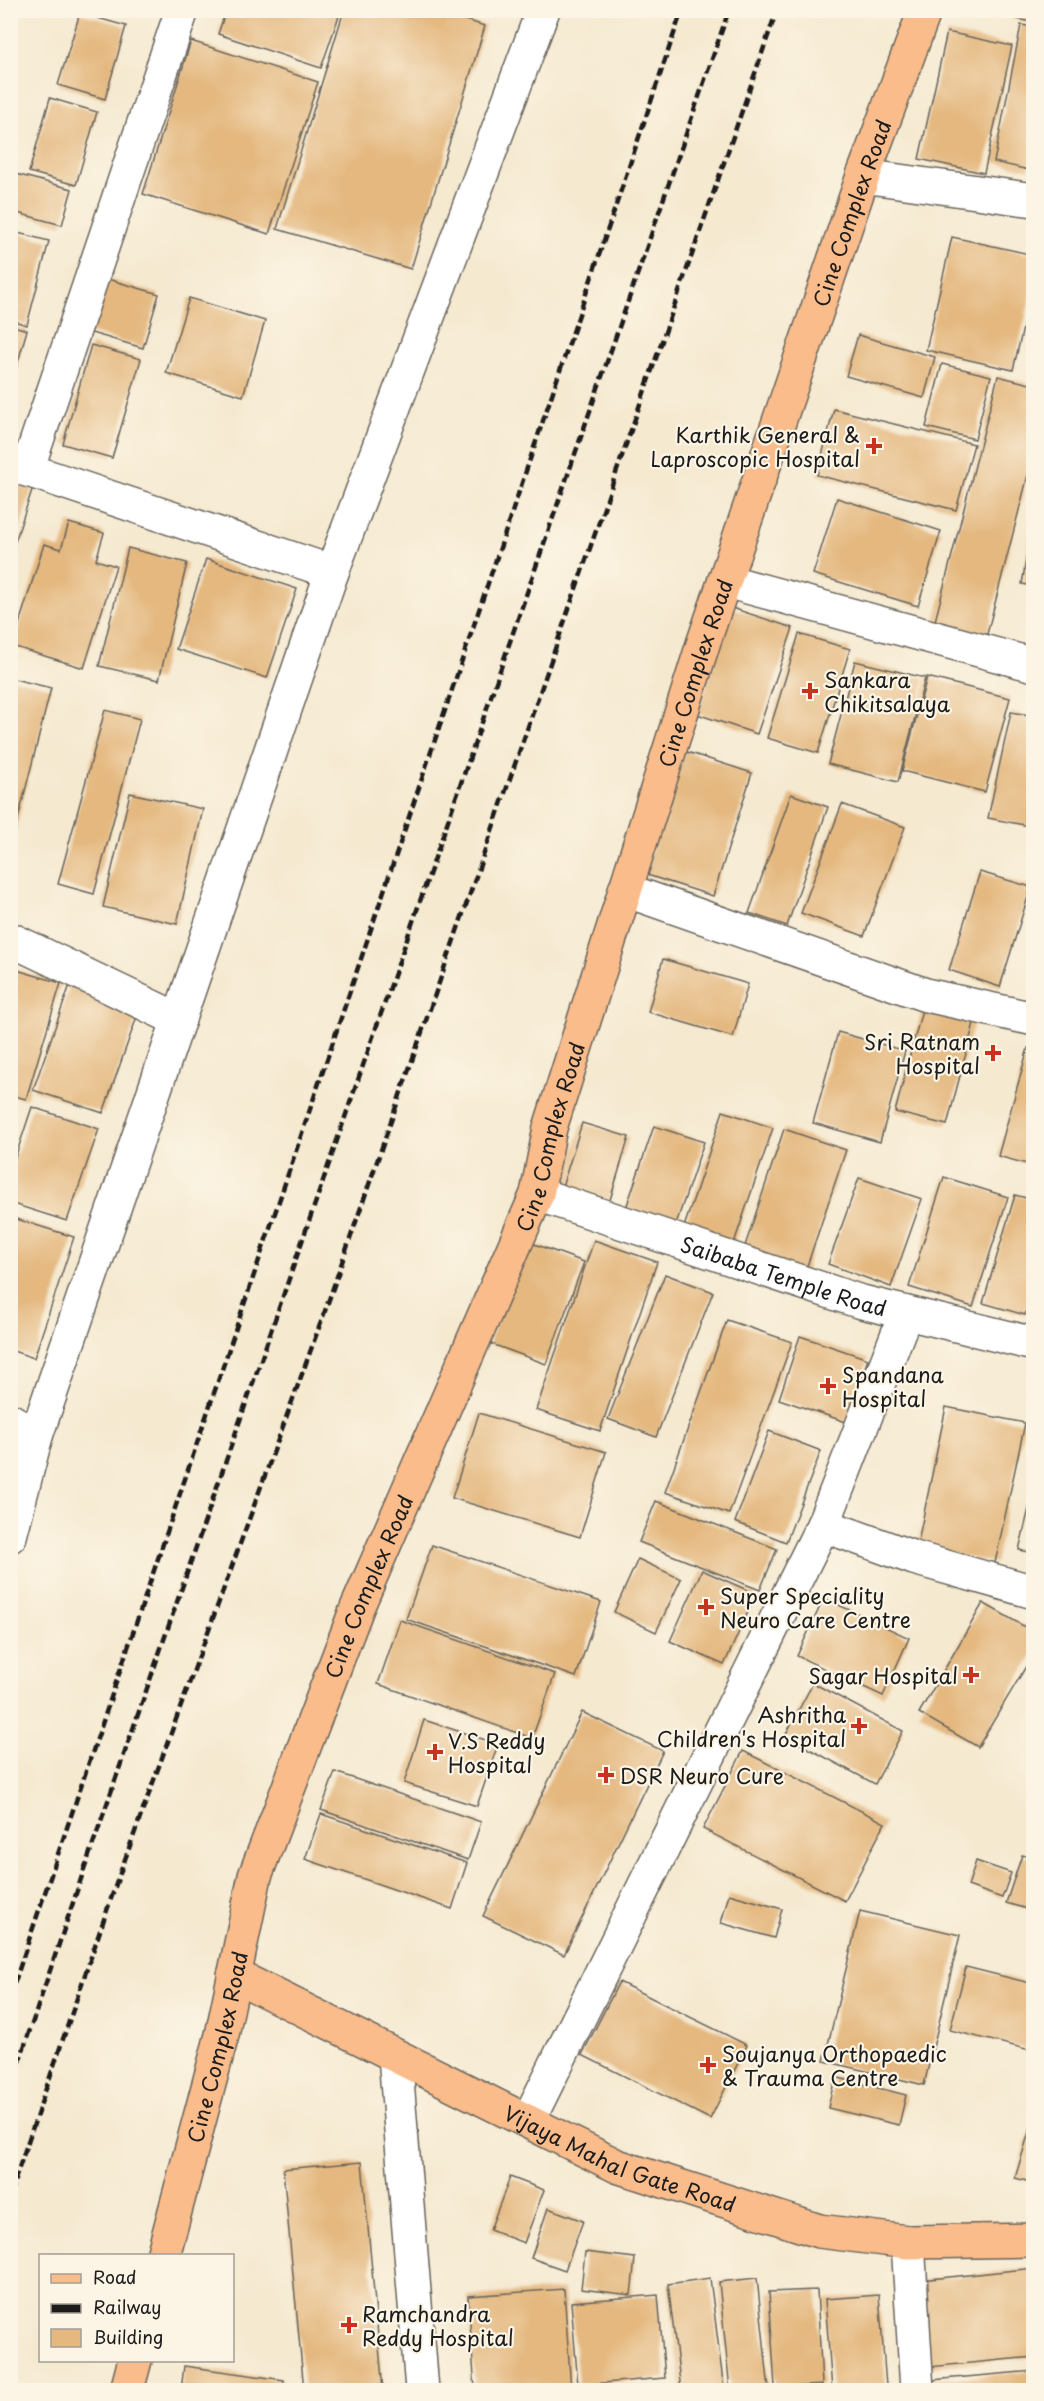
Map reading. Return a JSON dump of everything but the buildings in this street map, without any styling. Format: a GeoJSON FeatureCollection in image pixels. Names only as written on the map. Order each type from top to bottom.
{"type":"FeatureCollection","features":[{"type":"Feature","properties":{"kind":"main road","name":"Cine Complex Road"},"geometry":{"type":"LineString","coordinates":[[164,2254],[222,2035],[255,1876],[357,1608],[537,1194],[550,1128],[704,642],[863,176],[925,10]]}},
{"type":"Feature","properties":{"kind":"main road","name":"Vijaya Mahal Gate Road"},"geometry":{"type":"LineString","coordinates":[[234,1975],[617,2166],[819,2231],[908,2242],[1034,2240]]}},
{"type":"Feature","properties":{"kind":"main road"},"geometry":{"type":"LineString","coordinates":[[127,2391],[135,2362]]}},
{"type":"Feature","properties":{"kind":"street"},"geometry":{"type":"LineString","coordinates":[[182,10],[19,467],[332,572]]}},
{"type":"Feature","properties":{"kind":"street"},"geometry":{"type":"LineString","coordinates":[[10,1536],[23,1428],[179,1020],[332,572],[543,10]]}},
{"type":"Feature","properties":{"kind":"street"},"geometry":{"type":"LineString","coordinates":[[863,176],[1034,200]]}},
{"type":"Feature","properties":{"kind":"street"},"geometry":{"type":"LineString","coordinates":[[726,581],[1034,665]]}},
{"type":"Feature","properties":{"kind":"street"},"geometry":{"type":"LineString","coordinates":[[625,890],[926,995],[1034,1019]]}},
{"type":"Feature","properties":{"kind":"street"},"geometry":{"type":"LineString","coordinates":[[10,939],[179,1020]]}},
{"type":"Feature","properties":{"kind":"street","name":"Saibaba Temple Road"},"geometry":{"type":"LineString","coordinates":[[537,1194],[858,1301],[1034,1344]]}},
{"type":"Feature","properties":{"kind":"street"},"geometry":{"type":"LineString","coordinates":[[528,2121],[823,1525],[906,1313]]}},
{"type":"Feature","properties":{"kind":"street"},"geometry":{"type":"LineString","coordinates":[[823,1525],[914,1558],[1034,1592]]}},
{"type":"Feature","properties":{"kind":"street"},"geometry":{"type":"LineString","coordinates":[[395,2056],[422,2391]]}},
{"type":"Feature","properties":{"kind":"street"},"geometry":{"type":"LineString","coordinates":[[908,2242],[917,2391]]}},
{"type":"Feature","properties":{"kind":"railway"},"geometry":{"type":"LineString","coordinates":[[10,1996],[682,10]]}},
{"type":"Feature","properties":{"kind":"railway"},"geometry":{"type":"LineString","coordinates":[[10,2089],[729,10]]}},
{"type":"Feature","properties":{"kind":"railway"},"geometry":{"type":"LineString","coordinates":[[10,2194],[116,1884],[325,1311],[777,10]]}},
{"type":"Feature","properties":{"kind":"place","name":"Karthik General & Laproscopic Hospital"},"geometry":{"type":"Point","coordinates":[874,446]}},
{"type":"Feature","properties":{"kind":"place","name":"Sankara Chikitsalaya"},"geometry":{"type":"Point","coordinates":[810,691]}},
{"type":"Feature","properties":{"kind":"place","name":"Sri Ratnam Hospital"},"geometry":{"type":"Point","coordinates":[993,1053]}},
{"type":"Feature","properties":{"kind":"place","name":"Spandana Hospital"},"geometry":{"type":"Point","coordinates":[828,1386]}},
{"type":"Feature","properties":{"kind":"place","name":"Super Speciality Neuro Care Centre"},"geometry":{"type":"Point","coordinates":[706,1607]}},
{"type":"Feature","properties":{"kind":"place","name":"Sagar Hospital"},"geometry":{"type":"Point","coordinates":[971,1675]}},
{"type":"Feature","properties":{"kind":"place","name":"Ashritha Children's Hospital"},"geometry":{"type":"Point","coordinates":[859,1726]}},
{"type":"Feature","properties":{"kind":"place","name":"V.S Reddy Hospital"},"geometry":{"type":"Point","coordinates":[435,1752]}},
{"type":"Feature","properties":{"kind":"place","name":"DSR Neuro Cure"},"geometry":{"type":"Point","coordinates":[606,1775]}},
{"type":"Feature","properties":{"kind":"place","name":"Soujanya Orthopaedic & Trauma Centre"},"geometry":{"type":"Point","coordinates":[708,2065]}},
{"type":"Feature","properties":{"kind":"place","name":"Ramchandra Reddy Hospital"},"geometry":{"type":"Point","coordinates":[349,2325]}}]}
